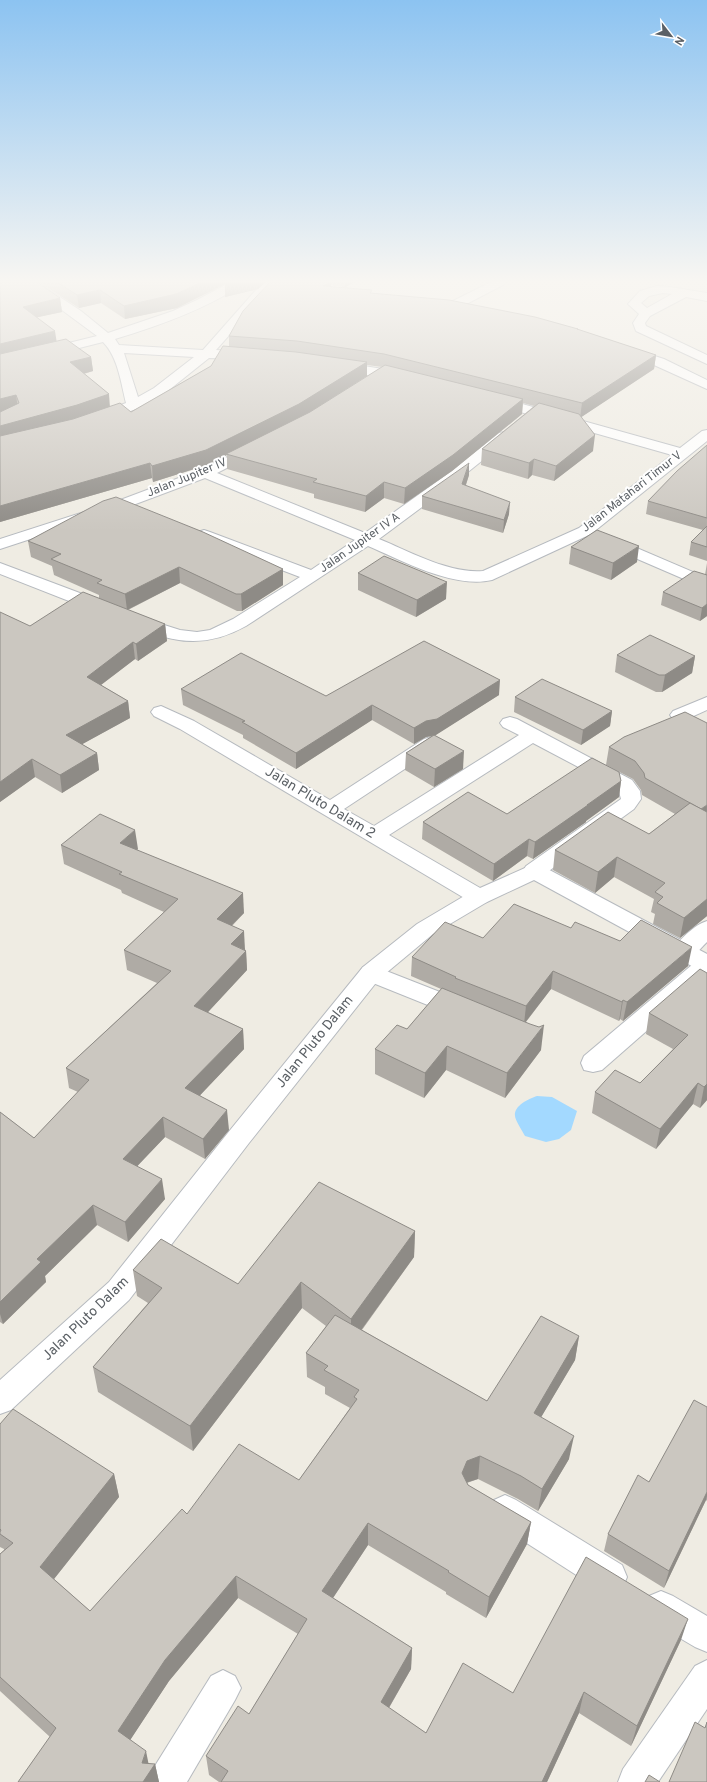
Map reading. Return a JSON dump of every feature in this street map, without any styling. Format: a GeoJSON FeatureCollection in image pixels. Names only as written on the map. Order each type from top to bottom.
{"type":"FeatureCollection","features":[{"type":"Feature","properties":{"kind":"street"},"geometry":{"type":"LineString","coordinates":[[122,365],[134,405]]}},
{"type":"Feature","properties":{"kind":"street"},"geometry":{"type":"LineString","coordinates":[[83,423],[134,405],[159,391],[192,365]]}},
{"type":"Feature","properties":{"kind":"street"},"geometry":{"type":"LineString","coordinates":[[329,365],[383,373],[414,380]]}},
{"type":"Feature","properties":{"kind":"street"},"geometry":{"type":"LineString","coordinates":[[665,365],[707,386]]}},
{"type":"Feature","properties":{"kind":"street"},"geometry":{"type":"LineString","coordinates":[[364,385],[383,373]]}},
{"type":"Feature","properties":{"kind":"street"},"geometry":{"type":"LineString","coordinates":[[482,397],[525,419],[681,453]]}},
{"type":"Feature","properties":{"kind":"street","name":"Jalan Jupiter IV A"},"geometry":{"type":"LineString","coordinates":[[0,568],[167,633],[186,636],[206,636],[224,631],[313,576],[458,475],[525,419]]}},
{"type":"Feature","properties":{"kind":"street","name":"Jalan Matahari Timur V"},"geometry":{"type":"LineString","coordinates":[[205,473],[443,571],[474,577],[486,576],[585,531],[681,453],[707,434]]}},
{"type":"Feature","properties":{"kind":"street","name":"Jalan Jupiter IV"},"geometry":{"type":"LineString","coordinates":[[0,544],[120,505],[205,473],[262,445]]}},
{"type":"Feature","properties":{"kind":"street"},"geometry":{"type":"LineString","coordinates":[[120,505],[142,512]]}},
{"type":"Feature","properties":{"kind":"street"},"geometry":{"type":"LineString","coordinates":[[193,531],[313,576]]}},
{"type":"Feature","properties":{"kind":"street"},"geometry":{"type":"LineString","coordinates":[[585,531],[707,584]]}},
{"type":"Feature","properties":{"kind":"street"},"geometry":{"type":"LineString","coordinates":[[680,715],[707,703]]}},
{"type":"Feature","properties":{"kind":"street","name":"Jalan Pluto Dalam 2"},"geometry":{"type":"LineString","coordinates":[[161,712],[187,725],[479,896]]}},
{"type":"Feature","properties":{"kind":"street"},"geometry":{"type":"LineString","coordinates":[[374,835],[533,735],[510,723]]}},
{"type":"Feature","properties":{"kind":"street","name":"Jalan Pluto Dalam"},"geometry":{"type":"LineString","coordinates":[[0,1400],[119,1291],[240,1136],[371,973],[425,929],[479,896],[534,871],[627,805],[631,799],[630,791],[625,784],[533,735]]}},
{"type":"Feature","properties":{"kind":"street"},"geometry":{"type":"LineString","coordinates":[[330,809],[433,742]]}},
{"type":"Feature","properties":{"kind":"street"},"geometry":{"type":"LineString","coordinates":[[534,871],[707,965],[593,1063]]}},
{"type":"Feature","properties":{"kind":"street"},"geometry":{"type":"LineString","coordinates":[[683,952],[707,929]]}},
{"type":"Feature","properties":{"kind":"street"},"geometry":{"type":"LineString","coordinates":[[371,973],[479,1017]]}},
{"type":"Feature","properties":{"kind":"street"},"geometry":{"type":"LineString","coordinates":[[483,1498],[650,1602],[707,1635]]}},
{"type":"Feature","properties":{"kind":"street"},"geometry":{"type":"LineString","coordinates":[[636,1782],[707,1678]]}},
{"type":"Feature","properties":{"kind":"street"},"geometry":{"type":"LineString","coordinates":[[166,1782],[223,1688]]}},
{"type":"Feature","properties":{"kind":"water"},"geometry":{"type":"Polygon","coordinates":[[[537,1096],[552,1097],[577,1111],[571,1130],[559,1139],[546,1142],[525,1136],[515,1118],[515,1112],[519,1106],[537,1096]]]}},
{"type":"Feature","properties":{"kind":"building"},"geometry":{"type":"Polygon","coordinates":[[[0,365],[74,365],[109,394],[77,405],[0,426],[0,412],[19,403],[16,395],[0,399],[0,365]]]}},
{"type":"Feature","properties":{"kind":"building"},"geometry":{"type":"Polygon","coordinates":[[[362,365],[299,404],[206,450],[152,466],[150,463],[0,506],[0,436],[73,419],[120,403],[131,412],[211,366],[362,365]]]}},
{"type":"Feature","properties":{"kind":"building"},"geometry":{"type":"Polygon","coordinates":[[[385,365],[523,399],[453,455],[405,488],[384,482],[366,496],[313,482],[317,479],[226,454],[310,412],[385,365]]]}},
{"type":"Feature","properties":{"kind":"building"},"geometry":{"type":"Polygon","coordinates":[[[429,365],[640,365],[582,403],[429,365]]]}},
{"type":"Feature","properties":{"kind":"building"},"geometry":{"type":"Polygon","coordinates":[[[539,403],[579,414],[595,435],[556,466],[534,459],[529,463],[482,449],[539,403]]]}},
{"type":"Feature","properties":{"kind":"building"},"geometry":{"type":"Polygon","coordinates":[[[707,445],[707,518],[648,501],[677,471],[707,445]]]}},
{"type":"Feature","properties":{"kind":"building"},"geometry":{"type":"Polygon","coordinates":[[[469,463],[462,484],[510,502],[504,520],[422,496],[469,463]]]}},
{"type":"Feature","properties":{"kind":"building"},"geometry":{"type":"Polygon","coordinates":[[[116,497],[203,532],[283,569],[241,594],[236,594],[179,567],[125,594],[97,583],[102,580],[51,559],[61,554],[28,541],[103,501],[116,497]]]}},
{"type":"Feature","properties":{"kind":"building"},"geometry":{"type":"Polygon","coordinates":[[[707,526],[707,547],[691,542],[707,526]]]}},
{"type":"Feature","properties":{"kind":"building"},"geometry":{"type":"Polygon","coordinates":[[[597,530],[639,546],[613,563],[571,547],[597,530]]]}},
{"type":"Feature","properties":{"kind":"building"},"geometry":{"type":"Polygon","coordinates":[[[384,556],[447,582],[417,600],[358,573],[384,556]]]}},
{"type":"Feature","properties":{"kind":"building"},"geometry":{"type":"Polygon","coordinates":[[[694,571],[707,575],[707,604],[702,608],[663,592],[694,571]]]}},
{"type":"Feature","properties":{"kind":"building"},"geometry":{"type":"Polygon","coordinates":[[[83,592],[165,624],[136,644],[133,642],[87,677],[128,701],[66,735],[97,753],[60,775],[32,759],[0,782],[0,612],[30,626],[83,592]]]}},
{"type":"Feature","properties":{"kind":"building"},"geometry":{"type":"Polygon","coordinates":[[[650,635],[695,656],[665,675],[659,675],[617,655],[650,635]]]}},
{"type":"Feature","properties":{"kind":"building"},"geometry":{"type":"Polygon","coordinates":[[[424,641],[500,680],[437,719],[426,721],[414,728],[372,705],[296,753],[242,722],[245,721],[181,689],[241,653],[326,696],[424,641]]]}},
{"type":"Feature","properties":{"kind":"building"},"geometry":{"type":"Polygon","coordinates":[[[542,679],[612,711],[583,730],[515,697],[542,679]]]}},
{"type":"Feature","properties":{"kind":"building"},"geometry":{"type":"Polygon","coordinates":[[[685,712],[707,723],[707,805],[701,809],[645,778],[644,773],[635,761],[609,747],[624,737],[685,712]]]}},
{"type":"Feature","properties":{"kind":"building"},"geometry":{"type":"Polygon","coordinates":[[[434,735],[464,751],[435,769],[406,753],[434,735]]]}},
{"type":"Feature","properties":{"kind":"building"},"geometry":{"type":"Polygon","coordinates":[[[592,758],[619,772],[621,781],[535,842],[529,839],[494,864],[423,822],[468,792],[507,814],[592,758]]]}},
{"type":"Feature","properties":{"kind":"building"},"geometry":{"type":"Polygon","coordinates":[[[690,803],[707,812],[707,899],[684,918],[657,903],[663,897],[655,892],[665,883],[617,857],[598,872],[555,850],[608,812],[649,834],[690,803]]]}},
{"type":"Feature","properties":{"kind":"building"},"geometry":{"type":"Polygon","coordinates":[[[100,814],[135,830],[120,843],[243,893],[217,919],[244,931],[231,944],[246,951],[194,1006],[243,1029],[185,1088],[227,1110],[203,1139],[163,1117],[123,1159],[162,1179],[125,1222],[93,1205],[37,1259],[41,1262],[0,1302],[0,1112],[34,1138],[89,1080],[66,1068],[171,971],[124,950],[178,899],[119,874],[122,872],[61,845],[100,814]]]}},
{"type":"Feature","properties":{"kind":"building"},"geometry":{"type":"Polygon","coordinates":[[[514,904],[571,928],[575,922],[620,941],[641,920],[692,947],[627,1002],[623,1000],[622,1002],[553,971],[526,1006],[455,978],[456,977],[412,957],[445,922],[483,938],[514,904]]]}},
{"type":"Feature","properties":{"kind":"building"},"geometry":{"type":"Polygon","coordinates":[[[700,969],[707,973],[707,1084],[704,1087],[698,1083],[660,1129],[595,1092],[615,1070],[640,1083],[688,1035],[649,1013],[700,969]]]}},
{"type":"Feature","properties":{"kind":"building"},"geometry":{"type":"Polygon","coordinates":[[[442,988],[530,1024],[539,1027],[544,1025],[507,1073],[447,1046],[425,1073],[375,1049],[397,1025],[407,1029],[442,988]]]}},
{"type":"Feature","properties":{"kind":"building"},"geometry":{"type":"Polygon","coordinates":[[[319,1182],[415,1231],[351,1319],[301,1282],[190,1426],[93,1367],[162,1288],[133,1270],[161,1239],[238,1284],[319,1182]]]}},
{"type":"Feature","properties":{"kind":"building"},"geometry":{"type":"Polygon","coordinates":[[[335,1315],[487,1401],[541,1316],[579,1336],[534,1413],[574,1436],[542,1489],[521,1476],[480,1456],[467,1461],[462,1473],[468,1485],[531,1522],[489,1597],[448,1572],[449,1571],[368,1523],[322,1591],[412,1648],[381,1702],[426,1733],[463,1663],[513,1693],[586,1557],[688,1619],[637,1726],[584,1692],[542,1782],[221,1782],[228,1771],[206,1756],[238,1706],[249,1714],[307,1619],[236,1576],[165,1660],[118,1731],[146,1751],[142,1763],[155,1764],[143,1782],[18,1782],[56,1728],[0,1677],[0,1554],[13,1543],[0,1534],[0,1424],[13,1409],[114,1474],[40,1567],[90,1611],[182,1509],[187,1514],[239,1444],[299,1480],[357,1399],[354,1397],[359,1390],[324,1370],[328,1366],[306,1353],[335,1315]]]}},
{"type":"Feature","properties":{"kind":"building"},"geometry":{"type":"Polygon","coordinates":[[[694,1400],[707,1407],[707,1492],[669,1571],[608,1534],[638,1475],[649,1482],[694,1400]]]}},
{"type":"Feature","properties":{"kind":"building"},"geometry":{"type":"Polygon","coordinates":[[[695,1722],[705,1728],[707,1722],[707,1782],[669,1782],[695,1722]]]}},
{"type":"Feature","properties":{"kind":"building"},"geometry":{"type":"Polygon","coordinates":[[[649,1775],[660,1782],[645,1782],[649,1775]]]}}]}
